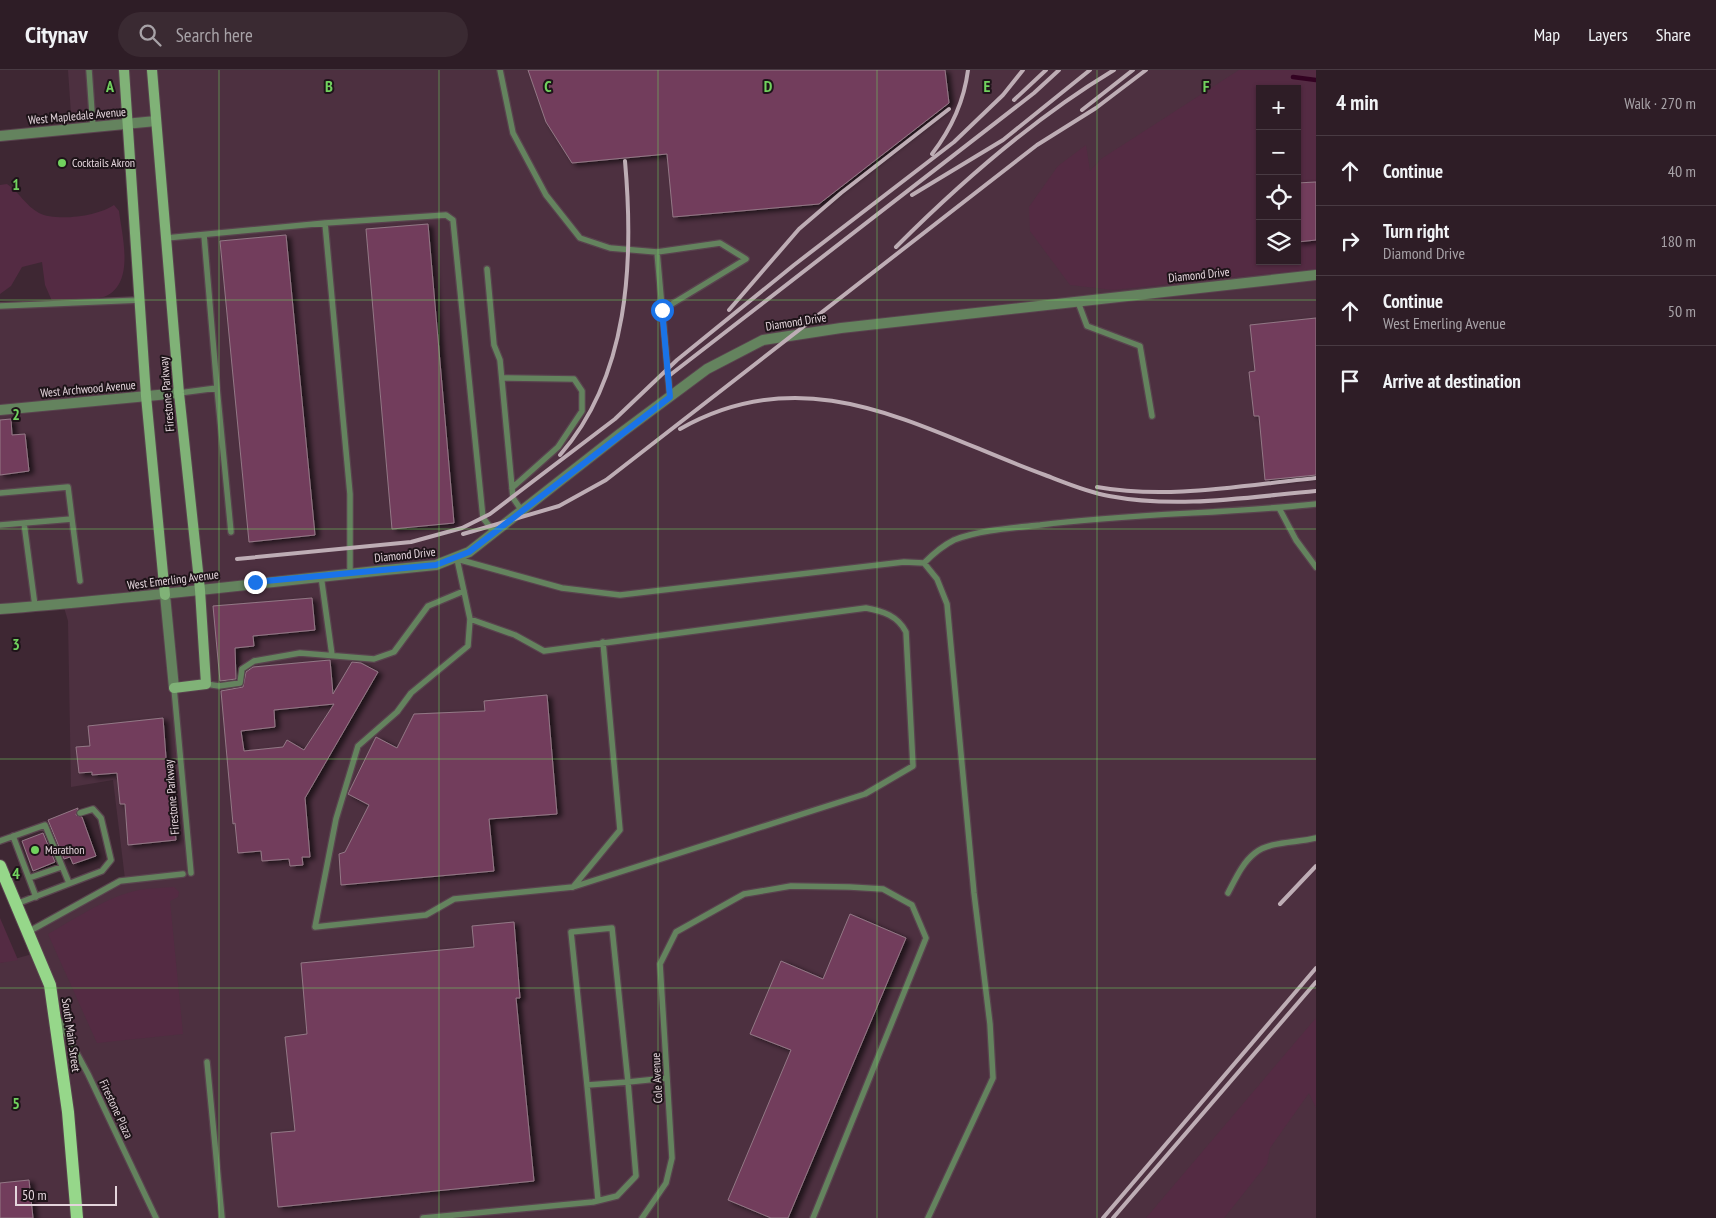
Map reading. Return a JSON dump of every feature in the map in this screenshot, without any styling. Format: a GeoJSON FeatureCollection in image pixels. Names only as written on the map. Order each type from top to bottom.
{"type":"FeatureCollection","features":[{"type":"Feature","properties":{"kind":"main road","name":"South Main Street"},"geometry":{"type":"LineString","coordinates":[[0,866],[50,985],[68,1112],[77,1218]]}},
{"type":"Feature","properties":{"kind":"street","name":"Firestone Parkway"},"geometry":{"type":"LineString","coordinates":[[124,70],[146,396],[174,688]]}},
{"type":"Feature","properties":{"kind":"street","name":"Firestone Parkway"},"geometry":{"type":"LineString","coordinates":[[152,70],[179,394],[200,590],[206,684]]}},
{"type":"Feature","properties":{"kind":"street","name":"West Mapledale Avenue"},"geometry":{"type":"LineString","coordinates":[[0,136],[156,121]]}},
{"type":"Feature","properties":{"kind":"street","name":"Diamond Drive"},"geometry":{"type":"LineString","coordinates":[[350,573],[436,565],[456,559],[469,552],[670,397],[727,357],[750,345],[777,336],[1316,276]]}},
{"type":"Feature","properties":{"kind":"street","name":"West Archwood Avenue"},"geometry":{"type":"LineString","coordinates":[[0,410],[179,394]]}},
{"type":"Feature","properties":{"kind":"street","name":"West Emerling Avenue"},"geometry":{"type":"LineString","coordinates":[[0,609],[166,595],[350,573]]}},
{"type":"Feature","properties":{"kind":"street"},"geometry":{"type":"LineString","coordinates":[[174,688],[206,684]]}},
{"type":"Feature","properties":{"kind":"lane"},"geometry":{"type":"LineString","coordinates":[[89,70],[93,127]]}},
{"type":"Feature","properties":{"kind":"lane"},"geometry":{"type":"LineString","coordinates":[[500,70],[514,133],[546,194],[580,238],[610,248],[657,252],[720,242],[746,259],[662,310]]}},
{"type":"Feature","properties":{"kind":"lane"},"geometry":{"type":"LineString","coordinates":[[166,238],[325,223],[446,215],[453,220],[483,518],[494,532]]}},
{"type":"Feature","properties":{"kind":"lane"},"geometry":{"type":"LineString","coordinates":[[325,223],[350,494],[350,573]]}},
{"type":"Feature","properties":{"kind":"lane"},"geometry":{"type":"LineString","coordinates":[[204,235],[231,532]]}},
{"type":"Feature","properties":{"kind":"lane"},"geometry":{"type":"LineString","coordinates":[[657,252],[670,397]]}},
{"type":"Feature","properties":{"kind":"lane"},"geometry":{"type":"LineString","coordinates":[[488,269],[494,345],[500,360],[513,498],[522,511]]}},
{"type":"Feature","properties":{"kind":"lane"},"geometry":{"type":"LineString","coordinates":[[0,306],[140,300]]}},
{"type":"Feature","properties":{"kind":"lane"},"geometry":{"type":"LineString","coordinates":[[1078,302],[1087,326],[1140,346],[1152,416]]}},
{"type":"Feature","properties":{"kind":"lane"},"geometry":{"type":"LineString","coordinates":[[502,378],[574,379],[582,390],[582,411],[558,447],[512,488]]}},
{"type":"Feature","properties":{"kind":"lane"},"geometry":{"type":"LineString","coordinates":[[179,394],[217,388]]}},
{"type":"Feature","properties":{"kind":"lane"},"geometry":{"type":"LineString","coordinates":[[0,493],[68,487],[80,581]]}},
{"type":"Feature","properties":{"kind":"lane"},"geometry":{"type":"LineString","coordinates":[[470,619],[515,635],[544,650],[866,608],[881,610],[901,622],[906,632],[913,766],[865,794],[573,887],[454,899],[426,915],[315,927],[336,819],[358,746],[397,712],[411,693],[468,646],[470,619],[456,559],[562,588],[620,595],[894,563],[924,562],[942,546],[956,540],[1004,529],[1099,517],[1279,508],[1316,504]]}},
{"type":"Feature","properties":{"kind":"lane"},"geometry":{"type":"LineString","coordinates":[[1279,508],[1296,540],[1316,566]]}},
{"type":"Feature","properties":{"kind":"lane"},"geometry":{"type":"LineString","coordinates":[[0,525],[72,519]]}},
{"type":"Feature","properties":{"kind":"lane"},"geometry":{"type":"LineString","coordinates":[[24,523],[35,606]]}},
{"type":"Feature","properties":{"kind":"lane"},"geometry":{"type":"LineString","coordinates":[[924,562],[937,579],[947,604],[974,893],[990,1024],[992,1078],[928,1218]]}},
{"type":"Feature","properties":{"kind":"lane"},"geometry":{"type":"LineString","coordinates":[[322,576],[332,654]]}},
{"type":"Feature","properties":{"kind":"lane"},"geometry":{"type":"LineString","coordinates":[[206,684],[219,686],[240,683],[242,668],[254,661],[300,653],[332,654],[374,659],[394,652],[428,606],[464,591]]}},
{"type":"Feature","properties":{"kind":"lane"},"geometry":{"type":"LineString","coordinates":[[573,887],[620,830],[603,642]]}},
{"type":"Feature","properties":{"kind":"lane","name":"Firestone Parkway"},"geometry":{"type":"LineString","coordinates":[[174,688],[191,873]]}},
{"type":"Feature","properties":{"kind":"lane"},"geometry":{"type":"LineString","coordinates":[[16,904],[102,870],[111,860],[101,818],[93,809],[80,813]]}},
{"type":"Feature","properties":{"kind":"lane"},"geometry":{"type":"LineString","coordinates":[[0,841],[47,824],[53,849],[68,883]]}},
{"type":"Feature","properties":{"kind":"lane"},"geometry":{"type":"LineString","coordinates":[[13,836],[36,897]]}},
{"type":"Feature","properties":{"kind":"lane"},"geometry":{"type":"LineString","coordinates":[[1228,893],[1243,866],[1255,852],[1274,845],[1316,838]]}},
{"type":"Feature","properties":{"kind":"lane"},"geometry":{"type":"LineString","coordinates":[[22,861],[29,858]]}},
{"type":"Feature","properties":{"kind":"lane"},"geometry":{"type":"LineString","coordinates":[[29,878],[62,867]]}},
{"type":"Feature","properties":{"kind":"lane"},"geometry":{"type":"LineString","coordinates":[[28,932],[120,881],[183,874]]}},
{"type":"Feature","properties":{"kind":"lane","name":"Cole Avenue"},"geometry":{"type":"LineString","coordinates":[[642,1218],[666,1183],[672,1158],[660,964],[676,932],[744,894],[791,886],[883,889],[912,905],[926,938],[814,1218]]}},
{"type":"Feature","properties":{"kind":"lane"},"geometry":{"type":"LineString","coordinates":[[423,1218],[479,1215],[598,1200],[617,1196],[636,1176],[612,928],[571,932],[598,1200]]}},
{"type":"Feature","properties":{"kind":"lane","name":"Firestone Plaza"},"geometry":{"type":"LineString","coordinates":[[54,1011],[88,1074],[156,1218]]}},
{"type":"Feature","properties":{"kind":"lane"},"geometry":{"type":"LineString","coordinates":[[207,1062],[222,1218]]}},
{"type":"Feature","properties":{"kind":"lane"},"geometry":{"type":"LineString","coordinates":[[587,1085],[667,1078]]}},
{"type":"Feature","properties":{"kind":"shaded area"},"geometry":{"type":"Polygon","coordinates":[[[68,70],[1316,70],[1316,1218],[0,1218],[0,963],[36,953],[28,932],[125,879],[113,780],[71,787],[68,621],[63,604],[0,609],[0,306],[140,300],[129,124],[72,129],[68,70]]]}},
{"type":"Feature","properties":{"kind":"shaded area"},"geometry":{"type":"Polygon","coordinates":[[[1239,70],[1316,70],[1316,182],[1301,183],[1301,85],[1256,85],[1256,265],[1301,265],[1301,242],[1316,240],[1316,269],[1113,290],[1070,285],[1030,231],[1029,207],[1058,166],[1086,145],[1090,171],[1101,159],[1239,70]]]}},
{"type":"Feature","properties":{"kind":"shaded area"},"geometry":{"type":"Polygon","coordinates":[[[7,184],[34,210],[46,216],[88,215],[114,205],[119,211],[124,245],[124,270],[121,280],[115,289],[102,297],[52,301],[45,285],[42,262],[22,267],[11,286],[0,294],[0,185],[7,184]]]}},
{"type":"Feature","properties":{"kind":"shaded area"},"geometry":{"type":"Polygon","coordinates":[[[174,887],[179,892],[178,897],[170,901],[183,1034],[97,1043],[48,934],[92,909],[127,893],[152,888],[174,887]]]}},
{"type":"Feature","properties":{"kind":"shaded area"},"geometry":{"type":"Polygon","coordinates":[[[0,918],[18,960],[0,963],[0,918]]]}},
{"type":"Feature","properties":{"kind":"shaded area"},"geometry":{"type":"Polygon","coordinates":[[[1316,1018],[1316,1108],[1309,1093],[1270,1148],[1267,1164],[1224,1218],[1146,1218],[1316,1018]]]}},
{"type":"Feature","properties":{"kind":"building"},"geometry":{"type":"Polygon","coordinates":[[[528,70],[945,70],[949,103],[819,204],[673,217],[667,154],[572,163],[546,122],[528,70]]]}},
{"type":"Feature","properties":{"kind":"building"},"geometry":{"type":"Polygon","coordinates":[[[1316,182],[1316,240],[1301,242],[1301,183],[1316,182]]]}},
{"type":"Feature","properties":{"kind":"building"},"geometry":{"type":"Polygon","coordinates":[[[428,224],[454,523],[392,529],[366,229],[428,224]]]}},
{"type":"Feature","properties":{"kind":"building"},"geometry":{"type":"Polygon","coordinates":[[[286,235],[315,535],[249,542],[220,241],[286,235]]]}},
{"type":"Feature","properties":{"kind":"building"},"geometry":{"type":"Polygon","coordinates":[[[1316,318],[1316,475],[1265,480],[1259,416],[1254,416],[1249,372],[1255,371],[1250,325],[1316,318]]]}},
{"type":"Feature","properties":{"kind":"building"},"geometry":{"type":"Polygon","coordinates":[[[11,419],[12,435],[25,434],[29,471],[0,475],[0,420],[11,419]]]}},
{"type":"Feature","properties":{"kind":"building"},"geometry":{"type":"Polygon","coordinates":[[[312,598],[315,630],[253,636],[254,646],[235,648],[236,679],[220,681],[213,606],[312,598]]]}},
{"type":"Feature","properties":{"kind":"building"},"geometry":{"type":"Polygon","coordinates":[[[330,660],[333,694],[352,662],[361,663],[378,672],[305,798],[310,857],[302,857],[303,865],[290,866],[289,859],[262,861],[261,851],[238,853],[235,823],[233,824],[221,691],[243,687],[246,672],[253,667],[330,660]],[[334,704],[274,710],[275,727],[241,731],[244,751],[283,747],[287,740],[304,750],[334,704]]]}},
{"type":"Feature","properties":{"kind":"building"},"geometry":{"type":"Polygon","coordinates":[[[547,695],[557,814],[489,819],[494,871],[341,885],[339,854],[345,852],[369,805],[348,794],[376,737],[397,748],[414,714],[485,711],[484,701],[547,695]]]}},
{"type":"Feature","properties":{"kind":"building"},"geometry":{"type":"Polygon","coordinates":[[[163,718],[167,771],[170,771],[176,840],[128,845],[125,804],[120,804],[117,773],[92,775],[92,772],[79,773],[76,747],[90,746],[88,726],[163,718]]]}},
{"type":"Feature","properties":{"kind":"building"},"geometry":{"type":"Polygon","coordinates":[[[78,808],[76,815],[82,817],[96,856],[73,864],[70,857],[64,859],[48,820],[78,808]]]}},
{"type":"Feature","properties":{"kind":"building"},"geometry":{"type":"Polygon","coordinates":[[[43,833],[55,862],[33,871],[22,841],[43,833]]]}},
{"type":"Feature","properties":{"kind":"building"},"geometry":{"type":"Polygon","coordinates":[[[850,914],[906,938],[788,1218],[771,1218],[728,1200],[791,1050],[750,1034],[781,961],[823,979],[850,914]]]}},
{"type":"Feature","properties":{"kind":"building"},"geometry":{"type":"Polygon","coordinates":[[[514,922],[520,998],[516,998],[534,1181],[278,1207],[271,1133],[295,1131],[285,1037],[307,1034],[301,963],[474,947],[472,926],[514,922]]]}},
{"type":"Feature","properties":{"kind":"building"},"geometry":{"type":"Polygon","coordinates":[[[29,1180],[33,1218],[0,1218],[0,1183],[29,1180]]]}},
{"type":"Feature","properties":{"kind":"waterway"},"geometry":{"type":"LineString","coordinates":[[1293,77],[1316,80]]}},
{"type":"Feature","properties":{"kind":"railway"},"geometry":{"type":"LineString","coordinates":[[932,154],[946,134],[956,114],[964,93],[968,70]]}},
{"type":"Feature","properties":{"kind":"railway"},"geometry":{"type":"LineString","coordinates":[[237,559],[411,542],[462,528],[490,514],[615,419],[677,360],[794,265],[954,142],[1003,95],[1023,70]]}},
{"type":"Feature","properties":{"kind":"railway"},"geometry":{"type":"LineString","coordinates":[[1014,100],[1046,70]]}},
{"type":"Feature","properties":{"kind":"railway"},"geometry":{"type":"LineString","coordinates":[[670,375],[1034,93],[1059,70]]}},
{"type":"Feature","properties":{"kind":"railway"},"geometry":{"type":"LineString","coordinates":[[912,195],[1003,140],[1090,70]]}},
{"type":"Feature","properties":{"kind":"railway"},"geometry":{"type":"LineString","coordinates":[[896,247],[947,198],[1027,130],[1114,70]]}},
{"type":"Feature","properties":{"kind":"railway"},"geometry":{"type":"LineString","coordinates":[[1082,110],[1133,70]]}},
{"type":"Feature","properties":{"kind":"railway"},"geometry":{"type":"LineString","coordinates":[[463,534],[559,506],[606,480],[1037,145],[1096,108],[1146,70]]}},
{"type":"Feature","properties":{"kind":"railway"},"geometry":{"type":"LineString","coordinates":[[729,310],[799,229],[841,193],[949,109]]}},
{"type":"Feature","properties":{"kind":"railway"},"geometry":{"type":"LineString","coordinates":[[560,455],[583,424],[601,390],[613,354],[622,316],[627,278],[628,238],[628,199],[625,161]]}},
{"type":"Feature","properties":{"kind":"railway"},"geometry":{"type":"LineString","coordinates":[[680,429],[728,408],[774,399],[820,399],[865,407],[909,421],[1069,484],[1109,496],[1135,500],[1187,502],[1316,491]]}},
{"type":"Feature","properties":{"kind":"railway"},"geometry":{"type":"LineString","coordinates":[[1097,487],[1124,491],[1179,492],[1316,478]]}},
{"type":"Feature","properties":{"kind":"railway"},"geometry":{"type":"LineString","coordinates":[[1280,904],[1316,866]]}},
{"type":"Feature","properties":{"kind":"railway"},"geometry":{"type":"LineString","coordinates":[[1103,1218],[1316,968]]}},
{"type":"Feature","properties":{"kind":"railway"},"geometry":{"type":"LineString","coordinates":[[1113,1218],[1316,982]]}},
{"type":"Feature","properties":{"kind":"place","name":"Cocktails Akron"},"geometry":{"type":"Point","coordinates":[62,163]}},
{"type":"Feature","properties":{"kind":"place","name":"Marathon"},"geometry":{"type":"Point","coordinates":[35,850]}},
{"type":"Feature","properties":{"kind":"route"},"geometry":{"type":"LineString","coordinates":[[255,582],[436,565],[456,559],[469,552],[670,397],[662,310]]}}]}
